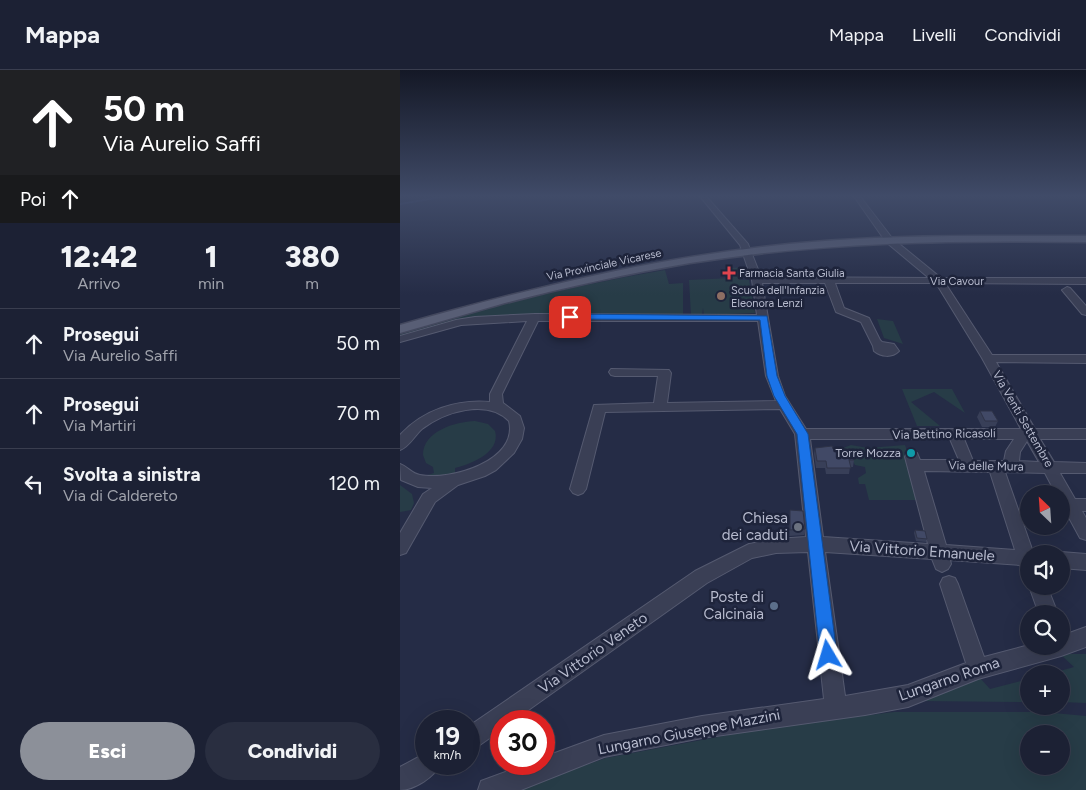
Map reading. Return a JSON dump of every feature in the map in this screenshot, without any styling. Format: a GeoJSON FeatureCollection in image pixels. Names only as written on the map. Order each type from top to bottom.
{"type":"FeatureCollection","features":[{"type":"Feature","properties":{"kind":"main road","name":"Via Provinciale Vicarese"},"geometry":{"type":"LineString","coordinates":[[400,329],[465,310],[571,284],[746,252],[890,240],[954,238],[1086,239]]}},
{"type":"Feature","properties":{"kind":"street"},"geometry":{"type":"LineString","coordinates":[[732,229],[742,240],[756,280],[764,318],[772,376],[784,406],[802,434],[836,708]]}},
{"type":"Feature","properties":{"kind":"street","name":"Via Venti Settembre"},"geometry":{"type":"LineString","coordinates":[[882,229],[890,240],[939,281],[988,358],[1050,467],[1078,505],[1086,533]]}},
{"type":"Feature","properties":{"kind":"street","name":"Via Cavour"},"geometry":{"type":"LineString","coordinates":[[756,280],[1086,280]]}},
{"type":"Feature","properties":{"kind":"street"},"geometry":{"type":"LineString","coordinates":[[828,281],[840,310],[864,319],[879,345]]}},
{"type":"Feature","properties":{"kind":"street"},"geometry":{"type":"LineString","coordinates":[[1067,290],[1086,312]]}},
{"type":"Feature","properties":{"kind":"street"},"geometry":{"type":"LineString","coordinates":[[400,339],[465,321],[535,318],[764,318]]}},
{"type":"Feature","properties":{"kind":"street"},"geometry":{"type":"LineString","coordinates":[[400,548],[429,498],[437,490],[489,466],[512,445],[516,435],[516,424],[512,416],[496,402],[498,388],[535,318]]}},
{"type":"Feature","properties":{"kind":"street","name":"Via Venti Settembre"},"geometry":{"type":"LineString","coordinates":[[988,358],[1086,359]]}},
{"type":"Feature","properties":{"kind":"street"},"geometry":{"type":"LineString","coordinates":[[615,372],[665,372],[660,408]]}},
{"type":"Feature","properties":{"kind":"street"},"geometry":{"type":"LineString","coordinates":[[400,427],[486,398],[498,388]]}},
{"type":"Feature","properties":{"kind":"street"},"geometry":{"type":"LineString","coordinates":[[455,408],[482,405],[502,409]]}},
{"type":"Feature","properties":{"kind":"street"},"geometry":{"type":"LineString","coordinates":[[578,489],[599,408],[784,406]]}},
{"type":"Feature","properties":{"kind":"street"},"geometry":{"type":"LineString","coordinates":[[400,446],[413,430],[440,413]]}},
{"type":"Feature","properties":{"kind":"street"},"geometry":{"type":"LineString","coordinates":[[1024,545],[1004,467],[1013,451],[1029,433]]}},
{"type":"Feature","properties":{"kind":"street","name":"Via Bettino Ricasoli"},"geometry":{"type":"LineString","coordinates":[[802,434],[1029,433],[1085,435]]}},
{"type":"Feature","properties":{"kind":"street"},"geometry":{"type":"LineString","coordinates":[[955,434],[968,465]]}},
{"type":"Feature","properties":{"kind":"street"},"geometry":{"type":"LineString","coordinates":[[903,435],[928,508],[940,558]]}},
{"type":"Feature","properties":{"kind":"street","name":"Via delle Mura"},"geometry":{"type":"LineString","coordinates":[[912,458],[968,465],[1086,468]]}},
{"type":"Feature","properties":{"kind":"street"},"geometry":{"type":"LineString","coordinates":[[400,470],[407,476],[419,481],[436,483],[459,479]]}},
{"type":"Feature","properties":{"kind":"street","name":"Via Vittorio Emanuele"},"geometry":{"type":"LineString","coordinates":[[718,567],[736,557],[757,549],[792,544],[815,544],[940,558],[1020,560]]}},
{"type":"Feature","properties":{"kind":"street"},"geometry":{"type":"LineString","coordinates":[[1070,561],[1086,562]]}},
{"type":"Feature","properties":{"kind":"street","name":"Via Vittorio Veneto"},"geometry":{"type":"LineString","coordinates":[[480,731],[718,567]]}},
{"type":"Feature","properties":{"kind":"street"},"geometry":{"type":"LineString","coordinates":[[949,584],[978,669]]}},
{"type":"Feature","properties":{"kind":"street","name":"Lungarno Roma"},"geometry":{"type":"LineString","coordinates":[[1070,643],[1086,637]]}},
{"type":"Feature","properties":{"kind":"street","name":"Lungarno Roma"},"geometry":{"type":"LineString","coordinates":[[836,708],[908,696],[978,669],[1029,655]]}},
{"type":"Feature","properties":{"kind":"street","name":"Lungarno Giuseppe Mazzini"},"geometry":{"type":"LineString","coordinates":[[490,790],[604,746],[719,724],[836,708]]}},
{"type":"Feature","properties":{"kind":"street"},"geometry":{"type":"LineString","coordinates":[[400,781],[415,772]]}},
{"type":"Feature","properties":{"kind":"shaded area","name":"Scuola dell'Infanzia Eleonora Lenzi"},"geometry":{"type":"Polygon","coordinates":[[[745,267],[740,269],[742,280],[749,280],[755,313],[704,315],[703,308],[702,315],[691,315],[689,280],[733,278],[731,268],[745,267]]]}},
{"type":"Feature","properties":{"kind":"shaded area"},"geometry":{"type":"Polygon","coordinates":[[[665,270],[669,284],[683,283],[683,314],[539,314],[476,317],[460,319],[400,337],[400,333],[466,314],[565,290],[665,270]]]}},
{"type":"Feature","properties":{"kind":"shaded area"},"geometry":{"type":"Polygon","coordinates":[[[877,319],[893,321],[903,344],[884,338],[877,319]]]}},
{"type":"Feature","properties":{"kind":"shaded area"},"geometry":{"type":"Polygon","coordinates":[[[902,389],[952,389],[965,413],[934,392],[911,402],[940,426],[917,426],[902,389]]]}},
{"type":"Feature","properties":{"kind":"shaded area"},"geometry":{"type":"Polygon","coordinates":[[[475,421],[488,424],[495,431],[494,445],[484,456],[455,468],[455,474],[431,480],[428,475],[434,473],[433,467],[426,463],[423,455],[424,447],[428,440],[442,429],[458,423],[475,421]]]}},
{"type":"Feature","properties":{"kind":"shaded area"},"geometry":{"type":"Polygon","coordinates":[[[851,445],[868,448],[905,445],[907,451],[904,452],[907,465],[910,466],[923,500],[869,500],[865,484],[859,484],[858,478],[866,473],[865,467],[855,465],[853,461],[855,454],[838,454],[838,450],[851,445]]]}},
{"type":"Feature","properties":{"kind":"shaded area"},"geometry":{"type":"Polygon","coordinates":[[[400,485],[412,494],[414,503],[411,510],[400,512],[400,485]]]}},
{"type":"Feature","properties":{"kind":"shaded area"},"geometry":{"type":"Polygon","coordinates":[[[1086,654],[1086,703],[1070,702],[1070,668],[1074,667],[1061,655],[1086,654]]]}},
{"type":"Feature","properties":{"kind":"shaded area"},"geometry":{"type":"Polygon","coordinates":[[[980,678],[990,689],[1020,681],[1020,702],[919,701],[980,678]]]}},
{"type":"Feature","properties":{"kind":"shaded area"},"geometry":{"type":"Polygon","coordinates":[[[894,712],[1020,712],[1020,715],[1086,716],[1086,790],[513,790],[606,758],[765,728],[894,712]]]}},
{"type":"Feature","properties":{"kind":"building"},"geometry":{"type":"Polygon","coordinates":[[[980,411],[992,411],[998,421],[985,421],[980,411]]]}},
{"type":"Feature","properties":{"kind":"building"},"geometry":{"type":"Polygon","coordinates":[[[832,446],[833,449],[852,449],[854,460],[849,460],[851,468],[827,468],[826,461],[817,461],[815,448],[832,446]]]}},
{"type":"Feature","properties":{"kind":"building"},"geometry":{"type":"Polygon","coordinates":[[[790,510],[803,511],[805,529],[790,530],[790,510]]]}},
{"type":"Feature","properties":{"kind":"building"},"geometry":{"type":"Polygon","coordinates":[[[915,530],[925,531],[927,539],[917,538],[915,530]]]}},
{"type":"Feature","properties":{"kind":"place","name":"Farmacia Santa Giulia"},"geometry":{"type":"Point","coordinates":[729,273]}},
{"type":"Feature","properties":{"kind":"place","name":"Scuola dell'Infanzia Eleonora Lenzi"},"geometry":{"type":"Point","coordinates":[721,296]}},
{"type":"Feature","properties":{"kind":"place","name":"Torre Mozza"},"geometry":{"type":"Point","coordinates":[911,453]}},
{"type":"Feature","properties":{"kind":"place","name":"Chiesa dei caduti"},"geometry":{"type":"Point","coordinates":[798,527]}},
{"type":"Feature","properties":{"kind":"place","name":"Poste di Calcinaia"},"geometry":{"type":"Point","coordinates":[774,606]}},
{"type":"Feature","properties":{"kind":"route"},"geometry":{"type":"LineString","coordinates":[[570,317],[764,318],[772,376],[784,406],[802,434],[828,655]]}}]}
